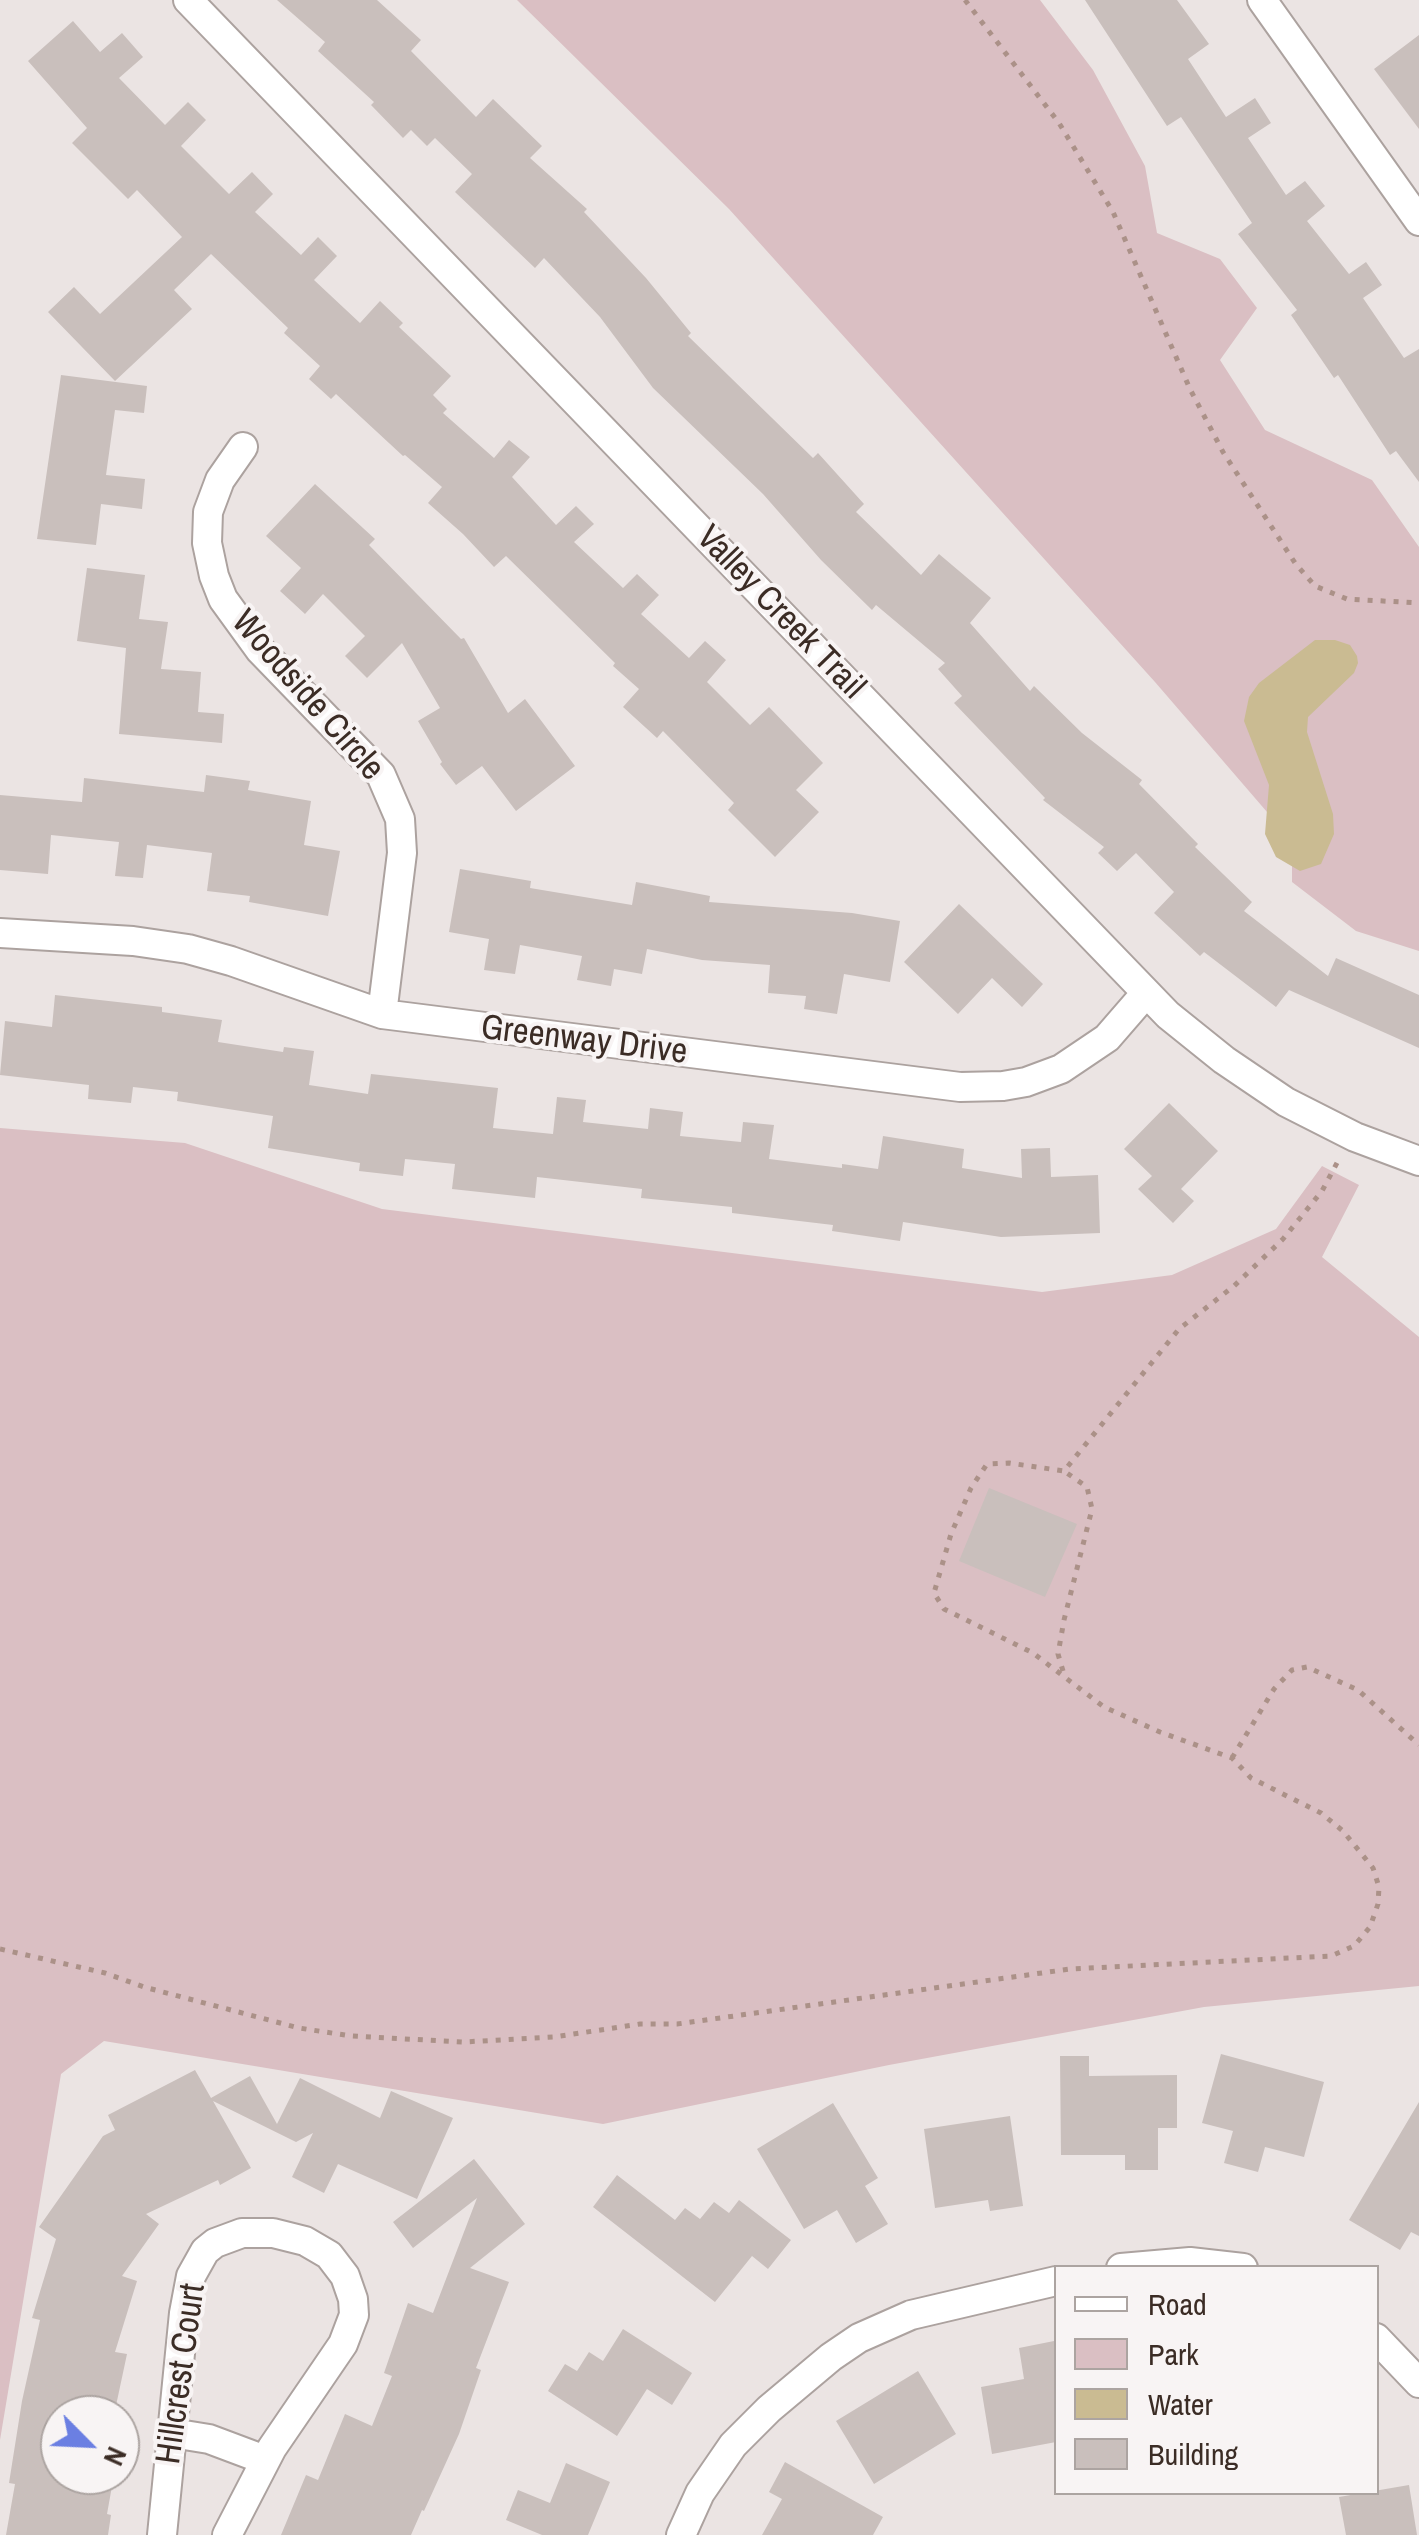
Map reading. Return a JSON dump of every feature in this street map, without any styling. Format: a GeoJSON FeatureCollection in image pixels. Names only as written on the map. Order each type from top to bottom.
{"type":"FeatureCollection","features":[{"type":"Feature","properties":{"kind":"street","name":"Valley Creek Trail"},"geometry":{"type":"LineString","coordinates":[[188,0],[1146,994],[1191,1035],[1286,1102],[1343,1131],[1419,1161]]}},
{"type":"Feature","properties":{"kind":"street"},"geometry":{"type":"LineString","coordinates":[[1262,0],[1418,218]]}},
{"type":"Feature","properties":{"kind":"street","name":"Woodside Circle"},"geometry":{"type":"LineString","coordinates":[[243,447],[220,480],[208,512],[208,558],[223,599],[260,650],[381,775],[400,819],[402,854],[382,1014]]}},
{"type":"Feature","properties":{"kind":"street","name":"Greenway Drive"},"geometry":{"type":"LineString","coordinates":[[0,932],[133,941],[188,949],[232,960],[382,1014],[983,1088],[1026,1082],[1079,1060],[1108,1038],[1146,994]]}},
{"type":"Feature","properties":{"kind":"street","name":"Hillcrest Court"},"geometry":{"type":"LineString","coordinates":[[162,2535],[187,2292],[205,2251],[226,2237],[274,2233],[318,2246],[338,2264],[350,2288],[354,2315],[343,2344],[265,2460],[228,2535]]}},
{"type":"Feature","properties":{"kind":"street"},"geometry":{"type":"LineString","coordinates":[[1156,2265],[1216,2265]]}},
{"type":"Feature","properties":{"kind":"street"},"geometry":{"type":"LineString","coordinates":[[681,2535],[700,2493],[734,2444],[768,2408],[831,2356],[871,2332],[912,2315],[1054,2281]]}},
{"type":"Feature","properties":{"kind":"street"},"geometry":{"type":"LineString","coordinates":[[1379,2341],[1419,2383]]}},
{"type":"Feature","properties":{"kind":"street"},"geometry":{"type":"LineString","coordinates":[[172,2433],[210,2439],[265,2460]]}},
{"type":"Feature","properties":{"kind":"path"},"geometry":{"type":"LineString","coordinates":[[965,0],[1059,123],[1113,212],[1214,436],[1294,563],[1315,586],[1346,599],[1419,603]]}},
{"type":"Feature","properties":{"kind":"path"},"geometry":{"type":"LineString","coordinates":[[1064,1471],[1178,1329],[1234,1286],[1283,1239],[1338,1166],[1343,1131]]}},
{"type":"Feature","properties":{"kind":"path"},"geometry":{"type":"LineString","coordinates":[[0,1948],[299,2028],[351,2036],[464,2042],[554,2037],[640,2024],[677,2024],[1070,1969],[1331,1956],[1354,1946],[1370,1927],[1379,1887],[1373,1868],[1343,1830],[1320,1813],[1251,1778],[1232,1758],[1104,1707],[1033,1653],[944,1610],[934,1592],[951,1534],[971,1488],[987,1464],[1064,1471],[1087,1486],[1092,1509],[1058,1654],[1064,1674]]}},
{"type":"Feature","properties":{"kind":"path"},"geometry":{"type":"LineString","coordinates":[[1232,1758],[1274,1689],[1292,1670],[1307,1667],[1358,1690],[1419,1745]]}},
{"type":"Feature","properties":{"kind":"green space"},"geometry":{"type":"Polygon","coordinates":[[[517,0],[1040,0],[1093,70],[1145,166],[1157,233],[1220,259],[1257,308],[1220,360],[1265,430],[1372,480],[1419,547],[1419,951],[1356,931],[1292,882],[1292,841],[1155,682],[729,209],[517,0]]]}},
{"type":"Feature","properties":{"kind":"green space"},"geometry":{"type":"Polygon","coordinates":[[[0,1128],[185,1143],[382,1209],[1042,1292],[1172,1275],[1276,1229],[1322,1166],[1359,1185],[1322,1257],[1419,1337],[1419,1986],[1204,2007],[889,2065],[603,2124],[104,2041],[61,2074],[0,2440],[0,1128]]]}},
{"type":"Feature","properties":{"kind":"water"},"geometry":{"type":"Polygon","coordinates":[[[1315,640],[1350,645],[1358,663],[1354,673],[1308,717],[1307,732],[1333,814],[1334,834],[1321,864],[1300,871],[1276,857],[1265,834],[1269,785],[1244,721],[1249,697],[1259,683],[1315,640]]]}},
{"type":"Feature","properties":{"kind":"building"},"geometry":{"type":"Polygon","coordinates":[[[277,0],[377,0],[421,40],[411,51],[476,117],[493,99],[542,146],[530,158],[587,209],[584,212],[691,333],[688,336],[813,458],[818,453],[864,504],[856,512],[921,575],[939,554],[991,598],[970,623],[1030,691],[1034,686],[1082,733],[1142,780],[1139,784],[1198,844],[1195,847],[1252,902],[1244,911],[1328,976],[1336,958],[1419,995],[1419,1048],[1289,990],[1276,1007],[1204,952],[1200,956],[1154,913],[1174,892],[1136,853],[1117,871],[1098,853],[1104,847],[1043,800],[954,703],[962,696],[938,669],[945,663],[876,605],[872,610],[821,560],[763,494],[653,388],[600,317],[544,258],[535,268],[455,192],[472,174],[435,138],[427,146],[411,130],[403,138],[371,105],[374,102],[318,51],[325,42],[277,0]]]}},
{"type":"Feature","properties":{"kind":"building"},"geometry":{"type":"Polygon","coordinates":[[[1085,0],[1177,0],[1209,44],[1188,59],[1226,117],[1255,98],[1271,123],[1248,138],[1286,195],[1305,181],[1325,206],[1307,221],[1349,274],[1366,262],[1382,285],[1363,298],[1404,358],[1419,349],[1419,482],[1396,451],[1390,455],[1338,375],[1334,378],[1291,315],[1297,310],[1238,234],[1252,223],[1181,117],[1167,126],[1085,0]]]}},
{"type":"Feature","properties":{"kind":"building"},"geometry":{"type":"Polygon","coordinates":[[[73,21],[100,52],[122,33],[143,57],[119,78],[165,125],[188,102],[206,120],[181,146],[229,194],[252,172],[273,194],[255,212],[301,255],[318,237],[337,256],[314,280],[360,323],[380,301],[403,323],[399,327],[451,376],[433,395],[447,409],[443,413],[494,458],[509,440],[530,457],[512,477],[556,525],[576,506],[594,524],[574,542],[623,588],[637,574],[659,595],[641,614],[689,658],[705,641],[726,660],[707,682],[750,725],[769,707],[823,763],[796,790],[819,812],[775,857],[728,810],[734,803],[663,731],[657,738],[623,707],[639,689],[613,666],[615,663],[506,556],[494,567],[428,503],[442,487],[336,394],[331,399],[309,379],[320,366],[284,333],[288,328],[211,254],[174,290],[192,309],[115,381],[48,312],[74,287],[100,314],[182,237],[137,190],[128,199],[72,143],[87,128],[28,61],[73,21]]]}},
{"type":"Feature","properties":{"kind":"building"},"geometry":{"type":"Polygon","coordinates":[[[1419,35],[1419,129],[1374,69],[1419,35]]]}},
{"type":"Feature","properties":{"kind":"building"},"geometry":{"type":"Polygon","coordinates":[[[61,375],[147,386],[144,413],[115,410],[106,475],[145,479],[142,509],[101,504],[96,545],[37,539],[61,375]]]}},
{"type":"Feature","properties":{"kind":"building"},"geometry":{"type":"Polygon","coordinates":[[[315,484],[375,539],[369,545],[464,638],[508,713],[525,699],[575,766],[516,811],[482,766],[456,785],[440,764],[418,721],[440,708],[402,643],[367,678],[345,656],[365,636],[323,594],[305,614],[280,591],[301,568],[266,536],[315,484]]]}},
{"type":"Feature","properties":{"kind":"building"},"geometry":{"type":"Polygon","coordinates":[[[87,568],[145,575],[139,619],[168,622],[161,669],[201,672],[198,712],[224,714],[222,743],[119,734],[126,648],[77,641],[87,568]]]}},
{"type":"Feature","properties":{"kind":"building"},"geometry":{"type":"Polygon","coordinates":[[[206,775],[250,781],[248,790],[311,801],[304,845],[340,851],[328,916],[249,902],[250,896],[207,891],[212,853],[147,845],[143,878],[115,876],[119,842],[51,835],[48,874],[0,870],[0,795],[82,802],[84,778],[204,792],[206,775]]]}},
{"type":"Feature","properties":{"kind":"building"},"geometry":{"type":"Polygon","coordinates":[[[460,869],[531,881],[530,888],[632,905],[636,882],[710,896],[709,902],[852,913],[900,921],[890,982],[844,974],[837,1014],[804,1009],[806,996],[768,993],[770,965],[702,960],[647,949],[642,974],[614,969],[611,986],[577,980],[582,956],[520,945],[515,974],[484,970],[489,939],[449,932],[460,869]]]}},
{"type":"Feature","properties":{"kind":"building"},"geometry":{"type":"Polygon","coordinates":[[[959,904],[1043,984],[1022,1007],[992,978],[958,1014],[904,962],[959,904]]]}},
{"type":"Feature","properties":{"kind":"building"},"geometry":{"type":"Polygon","coordinates":[[[55,995],[162,1007],[162,1012],[222,1020],[218,1042],[283,1052],[284,1047],[314,1051],[309,1085],[368,1094],[371,1074],[498,1088],[493,1128],[553,1134],[557,1097],[586,1100],[583,1122],[648,1129],[650,1108],[683,1112],[680,1136],[741,1142],[743,1122],[774,1125],[769,1159],[842,1168],[842,1164],[878,1169],[883,1136],[964,1149],[962,1168],[1022,1178],[1021,1149],[1050,1148],[1051,1177],[1098,1175],[1100,1233],[1001,1237],[903,1222],[900,1241],[832,1231],[833,1225],[732,1213],[732,1207],[641,1198],[642,1189],[537,1177],[535,1198],[452,1189],[455,1164],[405,1159],[403,1176],[359,1171],[360,1163],[268,1148],[273,1116],[177,1101],[178,1092],[133,1087],[131,1103],[88,1099],[89,1085],[0,1075],[5,1021],[52,1027],[55,995]]]}},
{"type":"Feature","properties":{"kind":"building"},"geometry":{"type":"Polygon","coordinates":[[[1169,1103],[1218,1151],[1181,1189],[1194,1201],[1173,1223],[1138,1189],[1152,1176],[1124,1149],[1169,1103]]]}},
{"type":"Feature","properties":{"kind":"building"},"geometry":{"type":"Polygon","coordinates":[[[989,1488],[1077,1524],[1045,1597],[959,1561],[989,1488]]]}},
{"type":"Feature","properties":{"kind":"building"},"geometry":{"type":"Polygon","coordinates":[[[1221,2054],[1324,2082],[1304,2157],[1265,2147],[1258,2172],[1224,2163],[1233,2131],[1202,2123],[1221,2054]]]}},
{"type":"Feature","properties":{"kind":"building"},"geometry":{"type":"Polygon","coordinates":[[[1060,2056],[1089,2056],[1089,2076],[1177,2075],[1177,2128],[1158,2128],[1158,2170],[1125,2170],[1125,2155],[1061,2155],[1060,2056]]]}},
{"type":"Feature","properties":{"kind":"building"},"geometry":{"type":"Polygon","coordinates":[[[195,2070],[211,2098],[250,2076],[277,2124],[300,2078],[380,2118],[391,2091],[453,2118],[417,2199],[338,2164],[324,2193],[292,2177],[313,2133],[296,2142],[213,2101],[251,2168],[220,2185],[218,2180],[146,2214],[159,2224],[122,2276],[137,2281],[115,2352],[127,2354],[118,2395],[40,2395],[40,2495],[110,2495],[108,2535],[6,2535],[15,2484],[9,2483],[40,2320],[32,2318],[56,2239],[39,2227],[103,2136],[115,2130],[108,2115],[195,2070]]]}},
{"type":"Feature","properties":{"kind":"building"},"geometry":{"type":"Polygon","coordinates":[[[1419,2102],[1419,2236],[1411,2232],[1400,2250],[1349,2220],[1419,2102]]]}},
{"type":"Feature","properties":{"kind":"building"},"geometry":{"type":"Polygon","coordinates":[[[833,2103],[878,2178],[865,2186],[888,2224],[856,2243],[837,2210],[804,2229],[757,2149],[833,2103]]]}},
{"type":"Feature","properties":{"kind":"building"},"geometry":{"type":"Polygon","coordinates":[[[1010,2116],[1023,2206],[990,2211],[988,2200],[935,2208],[924,2129],[1010,2116]]]}},
{"type":"Feature","properties":{"kind":"building"},"geometry":{"type":"Polygon","coordinates":[[[474,2159],[525,2224],[470,2268],[509,2282],[476,2368],[481,2370],[459,2434],[424,2511],[411,2535],[281,2535],[306,2475],[318,2480],[345,2414],[372,2426],[392,2376],[384,2373],[408,2303],[433,2313],[477,2198],[413,2248],[393,2222],[474,2159]]]}},
{"type":"Feature","properties":{"kind":"building"},"geometry":{"type":"Polygon","coordinates":[[[617,2175],[675,2220],[685,2208],[700,2219],[714,2202],[729,2213],[739,2200],[791,2240],[768,2269],[752,2256],[715,2302],[593,2207],[617,2175]]]}},
{"type":"Feature","properties":{"kind":"building"},"geometry":{"type":"Polygon","coordinates":[[[623,2329],[692,2373],[672,2405],[647,2389],[617,2436],[548,2391],[565,2364],[577,2371],[589,2352],[603,2361],[623,2329]]]}},
{"type":"Feature","properties":{"kind":"building"},"geometry":{"type":"Polygon","coordinates":[[[1054,2341],[1054,2442],[992,2454],[981,2387],[1024,2379],[1019,2348],[1054,2341]]]}},
{"type":"Feature","properties":{"kind":"building"},"geometry":{"type":"Polygon","coordinates":[[[918,2371],[956,2434],[874,2484],[836,2421],[918,2371]]]}},
{"type":"Feature","properties":{"kind":"building"},"geometry":{"type":"Polygon","coordinates":[[[785,2462],[883,2517],[873,2535],[762,2535],[782,2499],[769,2492],[785,2462]]]}},
{"type":"Feature","properties":{"kind":"building"},"geometry":{"type":"Polygon","coordinates":[[[566,2463],[610,2482],[588,2535],[542,2535],[506,2520],[518,2490],[550,2503],[566,2463]]]}},
{"type":"Feature","properties":{"kind":"building"},"geometry":{"type":"Polygon","coordinates":[[[1409,2485],[1417,2535],[1346,2535],[1339,2497],[1379,2495],[1379,2490],[1409,2485]]]}}]}
